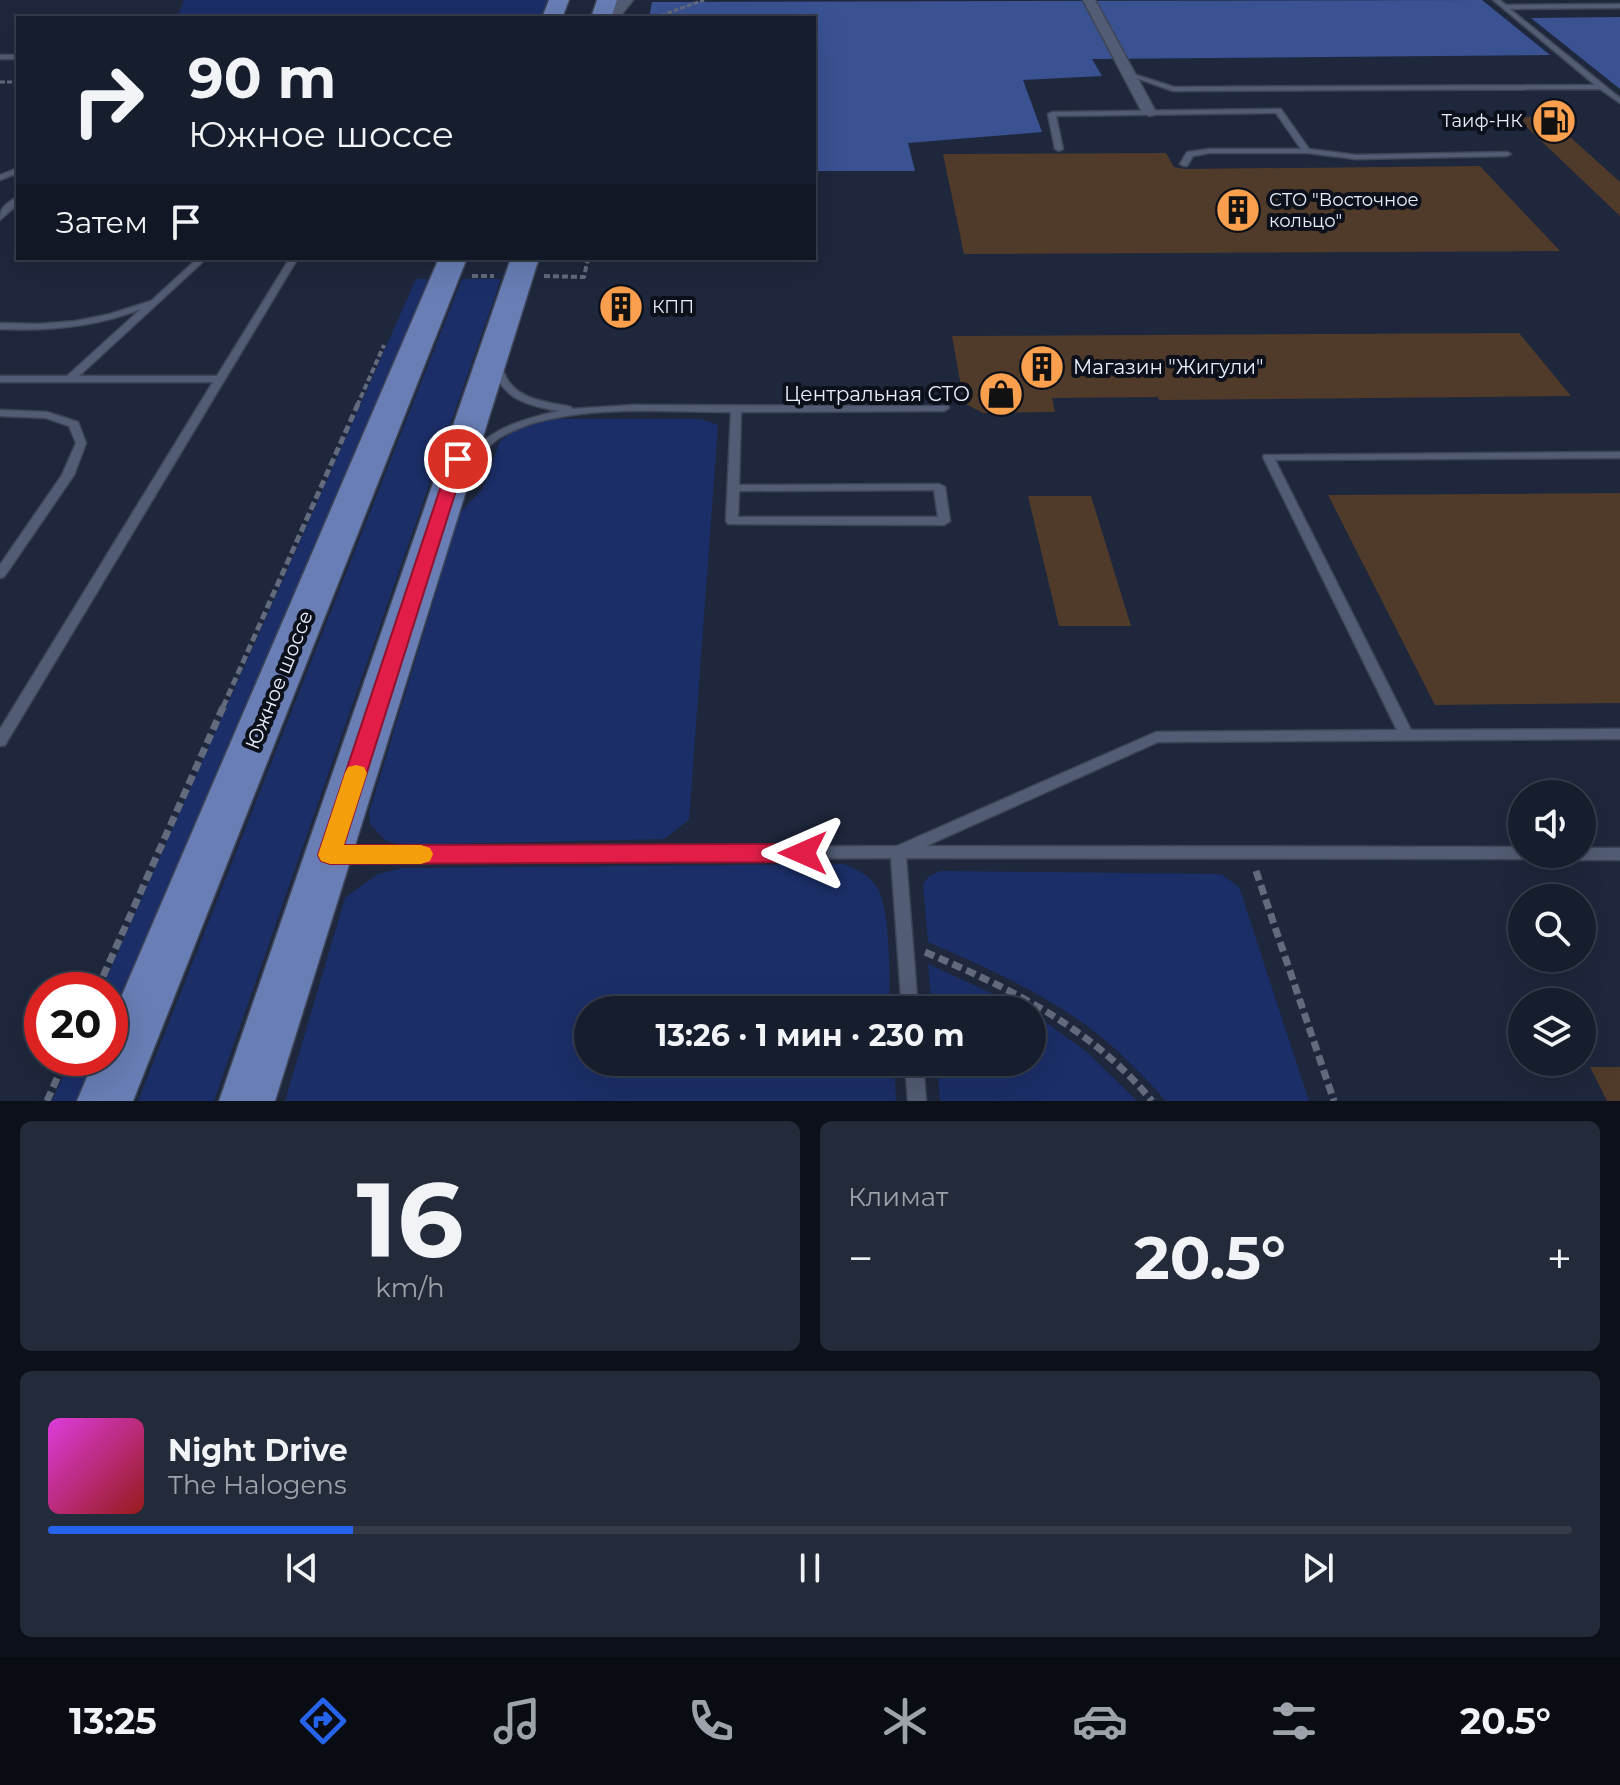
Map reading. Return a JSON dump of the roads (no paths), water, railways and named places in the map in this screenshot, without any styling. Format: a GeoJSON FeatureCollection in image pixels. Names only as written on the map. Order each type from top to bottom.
{"type":"FeatureCollection","features":[{"type":"Feature","properties":{"kind":"main road"},"geometry":{"type":"LineString","coordinates":[[612,16],[624,0]]}},
{"type":"Feature","properties":{"kind":"main road","name":"Южное шоссе"},"geometry":{"type":"LineString","coordinates":[[105,1101],[452,260]]}},
{"type":"Feature","properties":{"kind":"main road"},"geometry":{"type":"LineString","coordinates":[[247,1101],[524,260]]}},
{"type":"Feature","properties":{"kind":"street"},"geometry":{"type":"LineString","coordinates":[[1089,0],[1128,74],[1137,98],[1149,112]]}},
{"type":"Feature","properties":{"kind":"lane"},"geometry":{"type":"LineString","coordinates":[[1496,0],[1620,101]]}},
{"type":"Feature","properties":{"kind":"lane"},"geometry":{"type":"LineString","coordinates":[[1504,7],[1620,6]]}},
{"type":"Feature","properties":{"kind":"lane"},"geometry":{"type":"LineString","coordinates":[[1128,74],[1173,89],[1602,87]]}},
{"type":"Feature","properties":{"kind":"lane"},"geometry":{"type":"LineString","coordinates":[[1059,149],[1052,114],[1278,111],[1307,151]]}},
{"type":"Feature","properties":{"kind":"lane"},"geometry":{"type":"LineString","coordinates":[[1184,164],[1190,154],[1209,151],[1307,151],[1356,157],[1507,154]]}},
{"type":"Feature","properties":{"kind":"lane"},"geometry":{"type":"LineString","coordinates":[[0,217],[16,201]]}},
{"type":"Feature","properties":{"kind":"lane"},"geometry":{"type":"LineString","coordinates":[[70,379],[201,260]]}},
{"type":"Feature","properties":{"kind":"lane"},"geometry":{"type":"LineString","coordinates":[[0,741],[293,260]]}},
{"type":"Feature","properties":{"kind":"lane"},"geometry":{"type":"LineString","coordinates":[[0,326],[54,327],[124,314],[157,300]]}},
{"type":"Feature","properties":{"kind":"lane"},"geometry":{"type":"LineString","coordinates":[[494,352],[498,373],[509,392],[533,403],[578,410],[944,408]]}},
{"type":"Feature","properties":{"kind":"lane"},"geometry":{"type":"LineString","coordinates":[[0,379],[221,379]]}},
{"type":"Feature","properties":{"kind":"lane"},"geometry":{"type":"LineString","coordinates":[[733,488],[939,487],[944,521],[732,521],[733,488],[736,409]]}},
{"type":"Feature","properties":{"kind":"lane"},"geometry":{"type":"LineString","coordinates":[[449,486],[486,438],[538,417],[578,410]]}},
{"type":"Feature","properties":{"kind":"lane"},"geometry":{"type":"LineString","coordinates":[[0,413],[47,415],[74,424],[81,443],[68,475],[0,574]]}},
{"type":"Feature","properties":{"kind":"lane"},"geometry":{"type":"LineString","coordinates":[[1407,736],[1268,457],[1620,455]]}},
{"type":"Feature","properties":{"kind":"lane"},"geometry":{"type":"LineString","coordinates":[[898,852],[1156,737],[1620,734]]}},
{"type":"Feature","properties":{"kind":"lane"},"geometry":{"type":"LineString","coordinates":[[898,852],[909,996]]}},
{"type":"Feature","properties":{"kind":"lane"},"geometry":{"type":"LineString","coordinates":[[330,855],[1508,853]]}},
{"type":"Feature","properties":{"kind":"lane"},"geometry":{"type":"LineString","coordinates":[[1596,854],[1620,854]]}},
{"type":"Feature","properties":{"kind":"lane"},"geometry":{"type":"LineString","coordinates":[[915,1076],[917,1101]]}},
{"type":"Feature","properties":{"kind":"place","name":"Таиф-НК"},"geometry":{"type":"Point","coordinates":[1554,121]}},
{"type":"Feature","properties":{"kind":"place","name":"СТО \"Восточное кольцо\""},"geometry":{"type":"Point","coordinates":[1238,210]}},
{"type":"Feature","properties":{"kind":"place","name":"КПП"},"geometry":{"type":"Point","coordinates":[621,307]}},
{"type":"Feature","properties":{"kind":"place","name":"Магазин \"Жигули\""},"geometry":{"type":"Point","coordinates":[1042,367]}},
{"type":"Feature","properties":{"kind":"place","name":"Центральная СТО"},"geometry":{"type":"Point","coordinates":[1001,394]}}]}
